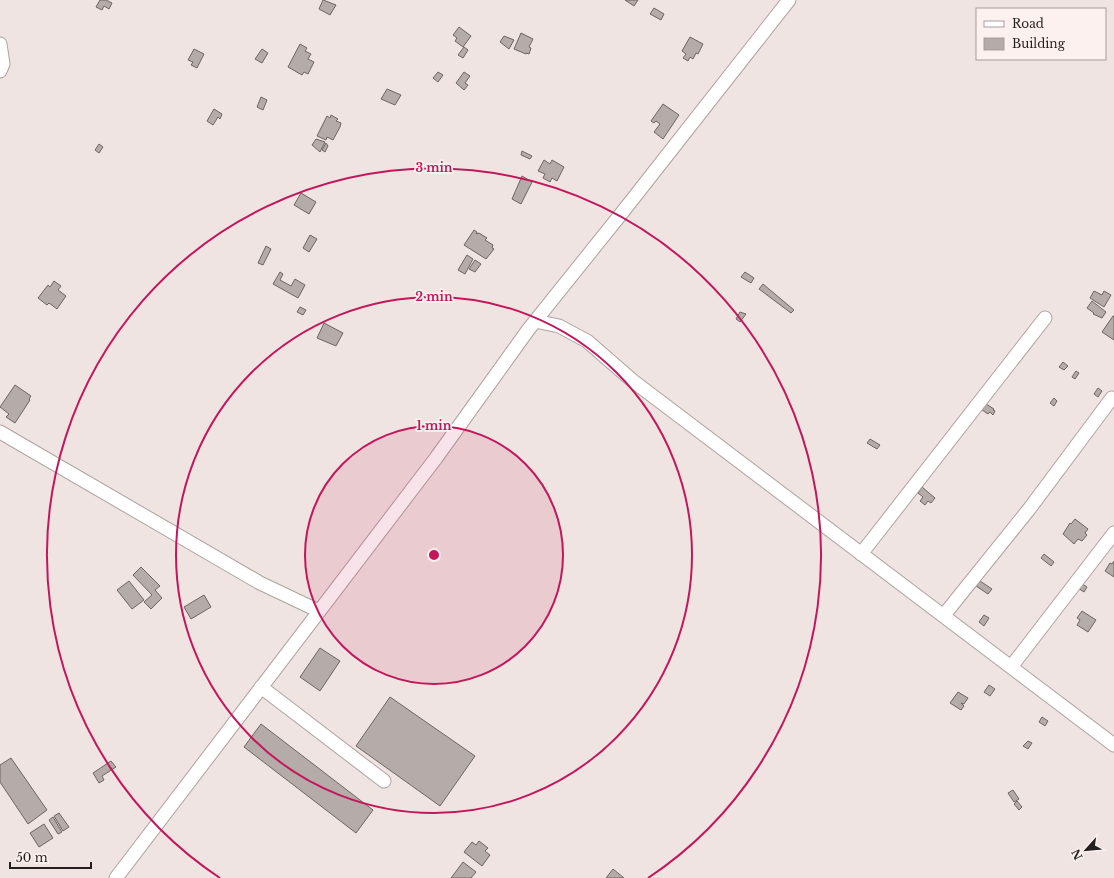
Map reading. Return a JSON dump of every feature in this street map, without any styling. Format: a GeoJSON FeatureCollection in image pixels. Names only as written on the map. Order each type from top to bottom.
{"type":"FeatureCollection","features":[{"type":"Feature","properties":{"kind":"street"},"geometry":{"type":"LineString","coordinates":[[116,878],[436,458],[535,321],[789,0]]}},
{"type":"Feature","properties":{"kind":"street"},"geometry":{"type":"LineString","coordinates":[[0,44],[3,64],[0,71]]}},
{"type":"Feature","properties":{"kind":"street"},"geometry":{"type":"LineString","coordinates":[[861,554],[1045,318]]}},
{"type":"Feature","properties":{"kind":"street"},"geometry":{"type":"LineString","coordinates":[[535,321],[559,326],[587,341],[633,381],[1114,745]]}},
{"type":"Feature","properties":{"kind":"street"},"geometry":{"type":"LineString","coordinates":[[944,615],[1030,508],[1112,398]]}},
{"type":"Feature","properties":{"kind":"street"},"geometry":{"type":"LineString","coordinates":[[0,432],[260,582],[319,611]]}},
{"type":"Feature","properties":{"kind":"street"},"geometry":{"type":"LineString","coordinates":[[1011,667],[1114,533]]}},
{"type":"Feature","properties":{"kind":"street"},"geometry":{"type":"LineString","coordinates":[[261,687],[384,781]]}},
{"type":"Feature","properties":{"kind":"building"},"geometry":{"type":"Polygon","coordinates":[[[100,0],[106,0],[112,3],[109,9],[104,6],[102,10],[96,7],[100,0]]]}},
{"type":"Feature","properties":{"kind":"building"},"geometry":{"type":"Polygon","coordinates":[[[323,0],[336,5],[330,15],[319,9],[323,0]]]}},
{"type":"Feature","properties":{"kind":"building"},"geometry":{"type":"Polygon","coordinates":[[[625,0],[638,0],[634,6],[625,0]]]}},
{"type":"Feature","properties":{"kind":"building"},"geometry":{"type":"Polygon","coordinates":[[[654,8],[664,14],[661,20],[650,14],[654,8]]]}},
{"type":"Feature","properties":{"kind":"building"},"geometry":{"type":"Polygon","coordinates":[[[459,27],[471,36],[463,47],[455,41],[457,38],[453,35],[459,27]]]}},
{"type":"Feature","properties":{"kind":"building"},"geometry":{"type":"Polygon","coordinates":[[[521,33],[533,39],[529,47],[531,48],[529,54],[514,49],[521,33]]]}},
{"type":"Feature","properties":{"kind":"building"},"geometry":{"type":"Polygon","coordinates":[[[504,36],[514,40],[509,49],[500,42],[504,36]]]}},
{"type":"Feature","properties":{"kind":"building"},"geometry":{"type":"Polygon","coordinates":[[[690,37],[703,44],[698,54],[696,53],[693,59],[690,57],[688,61],[683,58],[686,54],[682,51],[690,37]]]}},
{"type":"Feature","properties":{"kind":"building"},"geometry":{"type":"Polygon","coordinates":[[[300,44],[307,48],[305,51],[311,54],[308,59],[314,62],[308,74],[304,72],[302,75],[288,67],[300,44]]]}},
{"type":"Feature","properties":{"kind":"building"},"geometry":{"type":"Polygon","coordinates":[[[464,47],[468,50],[463,58],[458,55],[464,47]]]}},
{"type":"Feature","properties":{"kind":"building"},"geometry":{"type":"Polygon","coordinates":[[[194,49],[204,54],[197,68],[191,65],[193,62],[188,60],[194,49]]]}},
{"type":"Feature","properties":{"kind":"building"},"geometry":{"type":"Polygon","coordinates":[[[262,49],[268,53],[262,63],[255,59],[262,49]]]}},
{"type":"Feature","properties":{"kind":"building"},"geometry":{"type":"Polygon","coordinates":[[[438,72],[443,75],[438,82],[433,78],[438,72]]]}},
{"type":"Feature","properties":{"kind":"building"},"geometry":{"type":"Polygon","coordinates":[[[464,72],[470,76],[465,83],[468,85],[464,90],[456,83],[464,72]]]}},
{"type":"Feature","properties":{"kind":"building"},"geometry":{"type":"Polygon","coordinates":[[[387,89],[401,95],[395,105],[381,99],[387,89]]]}},
{"type":"Feature","properties":{"kind":"building"},"geometry":{"type":"Polygon","coordinates":[[[261,97],[267,100],[263,110],[257,107],[261,97]]]}},
{"type":"Feature","properties":{"kind":"building"},"geometry":{"type":"Polygon","coordinates":[[[663,104],[679,115],[663,139],[654,132],[660,124],[656,121],[654,123],[651,121],[663,104]]]}},
{"type":"Feature","properties":{"kind":"building"},"geometry":{"type":"Polygon","coordinates":[[[214,109],[222,114],[220,119],[218,117],[213,125],[207,121],[214,109]]]}},
{"type":"Feature","properties":{"kind":"building"},"geometry":{"type":"Polygon","coordinates":[[[331,115],[338,119],[336,121],[341,123],[333,140],[327,137],[326,140],[317,136],[327,116],[330,118],[331,115]]]}},
{"type":"Feature","properties":{"kind":"building"},"geometry":{"type":"Polygon","coordinates":[[[316,139],[325,142],[320,152],[312,145],[316,139]]]}},
{"type":"Feature","properties":{"kind":"building"},"geometry":{"type":"Polygon","coordinates":[[[326,143],[328,146],[325,152],[322,150],[326,143]]]}},
{"type":"Feature","properties":{"kind":"building"},"geometry":{"type":"Polygon","coordinates":[[[99,144],[103,147],[99,153],[95,150],[99,144]]]}},
{"type":"Feature","properties":{"kind":"building"},"geometry":{"type":"Polygon","coordinates":[[[522,151],[532,156],[530,159],[521,155],[522,151]]]}},
{"type":"Feature","properties":{"kind":"building"},"geometry":{"type":"Polygon","coordinates":[[[544,160],[550,164],[552,160],[564,167],[557,181],[552,178],[550,182],[543,178],[545,174],[538,171],[544,160]]]}},
{"type":"Feature","properties":{"kind":"building"},"geometry":{"type":"Polygon","coordinates":[[[522,176],[532,182],[521,204],[512,199],[522,176]]]}},
{"type":"Feature","properties":{"kind":"building"},"geometry":{"type":"Polygon","coordinates":[[[301,193],[316,202],[309,214],[294,205],[301,193]]]}},
{"type":"Feature","properties":{"kind":"building"},"geometry":{"type":"Polygon","coordinates":[[[474,230],[477,232],[476,234],[479,233],[487,238],[485,240],[493,245],[492,248],[494,249],[486,259],[464,245],[474,230]]]}},
{"type":"Feature","properties":{"kind":"building"},"geometry":{"type":"Polygon","coordinates":[[[310,235],[317,239],[309,252],[303,248],[310,235]]]}},
{"type":"Feature","properties":{"kind":"building"},"geometry":{"type":"Polygon","coordinates":[[[266,246],[271,249],[263,265],[258,263],[266,246]]]}},
{"type":"Feature","properties":{"kind":"building"},"geometry":{"type":"Polygon","coordinates":[[[467,255],[473,259],[465,274],[458,270],[467,255]]]}},
{"type":"Feature","properties":{"kind":"building"},"geometry":{"type":"Polygon","coordinates":[[[475,260],[481,264],[475,272],[469,269],[475,260]]]}},
{"type":"Feature","properties":{"kind":"building"},"geometry":{"type":"Polygon","coordinates":[[[280,272],[283,274],[280,280],[291,286],[295,279],[305,285],[298,298],[273,284],[280,272]]]}},
{"type":"Feature","properties":{"kind":"building"},"geometry":{"type":"Polygon","coordinates":[[[745,272],[754,278],[751,283],[741,277],[745,272]]]}},
{"type":"Feature","properties":{"kind":"building"},"geometry":{"type":"Polygon","coordinates":[[[54,281],[61,286],[58,290],[66,296],[57,309],[49,303],[47,305],[38,298],[48,285],[50,287],[54,281]]]}},
{"type":"Feature","properties":{"kind":"building"},"geometry":{"type":"Polygon","coordinates":[[[763,284],[794,310],[791,313],[759,289],[763,284]]]}},
{"type":"Feature","properties":{"kind":"building"},"geometry":{"type":"Polygon","coordinates":[[[1094,291],[1102,295],[1104,291],[1111,295],[1104,307],[1090,298],[1094,291]]]}},
{"type":"Feature","properties":{"kind":"building"},"geometry":{"type":"Polygon","coordinates":[[[1092,301],[1106,312],[1102,318],[1093,314],[1094,313],[1087,308],[1092,301]]]}},
{"type":"Feature","properties":{"kind":"building"},"geometry":{"type":"Polygon","coordinates":[[[300,307],[306,310],[303,315],[297,312],[300,307]]]}},
{"type":"Feature","properties":{"kind":"building"},"geometry":{"type":"Polygon","coordinates":[[[740,312],[746,314],[740,322],[736,319],[740,312]]]}},
{"type":"Feature","properties":{"kind":"building"},"geometry":{"type":"Polygon","coordinates":[[[1114,316],[1114,340],[1102,332],[1114,316]]]}},
{"type":"Feature","properties":{"kind":"building"},"geometry":{"type":"Polygon","coordinates":[[[324,323],[343,333],[336,346],[317,338],[324,323]]]}},
{"type":"Feature","properties":{"kind":"building"},"geometry":{"type":"Polygon","coordinates":[[[1063,362],[1068,366],[1064,370],[1059,367],[1063,362]]]}},
{"type":"Feature","properties":{"kind":"building"},"geometry":{"type":"Polygon","coordinates":[[[1076,371],[1079,373],[1075,379],[1072,377],[1076,371]]]}},
{"type":"Feature","properties":{"kind":"building"},"geometry":{"type":"Polygon","coordinates":[[[15,385],[31,396],[15,423],[6,417],[9,414],[0,407],[15,385]]]}},
{"type":"Feature","properties":{"kind":"building"},"geometry":{"type":"Polygon","coordinates":[[[1098,388],[1102,391],[1098,397],[1094,394],[1098,388]]]}},
{"type":"Feature","properties":{"kind":"building"},"geometry":{"type":"Polygon","coordinates":[[[1054,398],[1057,401],[1054,406],[1050,403],[1054,398]]]}},
{"type":"Feature","properties":{"kind":"building"},"geometry":{"type":"Polygon","coordinates":[[[986,404],[994,409],[993,410],[995,411],[993,415],[990,412],[988,414],[982,410],[986,404]]]}},
{"type":"Feature","properties":{"kind":"building"},"geometry":{"type":"Polygon","coordinates":[[[870,439],[880,445],[877,449],[867,443],[870,439]]]}},
{"type":"Feature","properties":{"kind":"building"},"geometry":{"type":"Polygon","coordinates":[[[922,487],[935,498],[931,503],[928,501],[925,505],[920,501],[923,497],[918,493],[922,487]]]}},
{"type":"Feature","properties":{"kind":"building"},"geometry":{"type":"Polygon","coordinates":[[[1075,519],[1088,529],[1085,533],[1087,535],[1082,541],[1078,539],[1074,544],[1063,534],[1070,523],[1071,524],[1075,519]]]}},
{"type":"Feature","properties":{"kind":"building"},"geometry":{"type":"Polygon","coordinates":[[[1044,554],[1054,562],[1051,566],[1041,558],[1044,554]]]}},
{"type":"Feature","properties":{"kind":"building"},"geometry":{"type":"Polygon","coordinates":[[[1114,561],[1114,577],[1105,571],[1110,563],[1112,564],[1114,561]]]}},
{"type":"Feature","properties":{"kind":"building"},"geometry":{"type":"Polygon","coordinates":[[[141,567],[160,586],[155,590],[162,598],[151,609],[144,602],[152,595],[133,575],[141,567]]]}},
{"type":"Feature","properties":{"kind":"building"},"geometry":{"type":"Polygon","coordinates":[[[977,579],[992,589],[988,594],[973,584],[977,579]]]}},
{"type":"Feature","properties":{"kind":"building"},"geometry":{"type":"Polygon","coordinates":[[[129,581],[144,600],[132,609],[117,590],[129,581]]]}},
{"type":"Feature","properties":{"kind":"building"},"geometry":{"type":"Polygon","coordinates":[[[1081,583],[1087,587],[1084,592],[1078,588],[1081,583]]]}},
{"type":"Feature","properties":{"kind":"building"},"geometry":{"type":"Polygon","coordinates":[[[204,595],[211,607],[191,619],[184,607],[204,595]]]}},
{"type":"Feature","properties":{"kind":"building"},"geometry":{"type":"Polygon","coordinates":[[[1082,611],[1096,620],[1088,632],[1077,625],[1080,620],[1077,618],[1082,611]]]}},
{"type":"Feature","properties":{"kind":"building"},"geometry":{"type":"Polygon","coordinates":[[[984,615],[989,618],[984,626],[979,622],[984,615]]]}},
{"type":"Feature","properties":{"kind":"building"},"geometry":{"type":"Polygon","coordinates":[[[320,648],[340,661],[320,691],[300,677],[320,648]]]}},
{"type":"Feature","properties":{"kind":"building"},"geometry":{"type":"Polygon","coordinates":[[[989,685],[995,689],[990,696],[984,692],[989,685]]]}},
{"type":"Feature","properties":{"kind":"building"},"geometry":{"type":"Polygon","coordinates":[[[958,692],[968,698],[964,704],[961,703],[964,706],[961,710],[950,703],[958,692]]]}},
{"type":"Feature","properties":{"kind":"building"},"geometry":{"type":"Polygon","coordinates":[[[390,697],[475,756],[440,806],[356,746],[390,697]]]}},
{"type":"Feature","properties":{"kind":"building"},"geometry":{"type":"Polygon","coordinates":[[[1042,717],[1048,721],[1045,726],[1039,722],[1042,717]]]}},
{"type":"Feature","properties":{"kind":"building"},"geometry":{"type":"Polygon","coordinates":[[[261,724],[373,810],[356,833],[244,747],[261,724]]]}},
{"type":"Feature","properties":{"kind":"building"},"geometry":{"type":"Polygon","coordinates":[[[1028,741],[1032,743],[1028,749],[1023,746],[1028,741]]]}},
{"type":"Feature","properties":{"kind":"building"},"geometry":{"type":"Polygon","coordinates":[[[11,758],[47,810],[28,824],[0,782],[0,765],[11,758]]]}},
{"type":"Feature","properties":{"kind":"building"},"geometry":{"type":"Polygon","coordinates":[[[111,761],[116,767],[102,776],[104,780],[99,783],[93,773],[111,761]]]}},
{"type":"Feature","properties":{"kind":"building"},"geometry":{"type":"Polygon","coordinates":[[[1013,790],[1019,799],[1014,802],[1008,793],[1013,790]]]}},
{"type":"Feature","properties":{"kind":"building"},"geometry":{"type":"Polygon","coordinates":[[[1017,801],[1022,807],[1019,810],[1014,804],[1017,801]]]}},
{"type":"Feature","properties":{"kind":"building"},"geometry":{"type":"Polygon","coordinates":[[[59,813],[69,827],[63,831],[54,816],[59,813]]]}},
{"type":"Feature","properties":{"kind":"building"},"geometry":{"type":"Polygon","coordinates":[[[53,817],[62,832],[58,834],[49,820],[53,817]]]}},
{"type":"Feature","properties":{"kind":"building"},"geometry":{"type":"Polygon","coordinates":[[[44,824],[53,838],[39,847],[30,833],[44,824]]]}},
{"type":"Feature","properties":{"kind":"building"},"geometry":{"type":"Polygon","coordinates":[[[479,841],[488,848],[485,851],[490,855],[482,866],[464,852],[472,842],[476,845],[479,841]]]}},
{"type":"Feature","properties":{"kind":"building"},"geometry":{"type":"Polygon","coordinates":[[[463,862],[476,872],[471,878],[451,878],[463,862]]]}},
{"type":"Feature","properties":{"kind":"building"},"geometry":{"type":"Polygon","coordinates":[[[613,869],[624,878],[606,878],[613,869]]]}}]}
